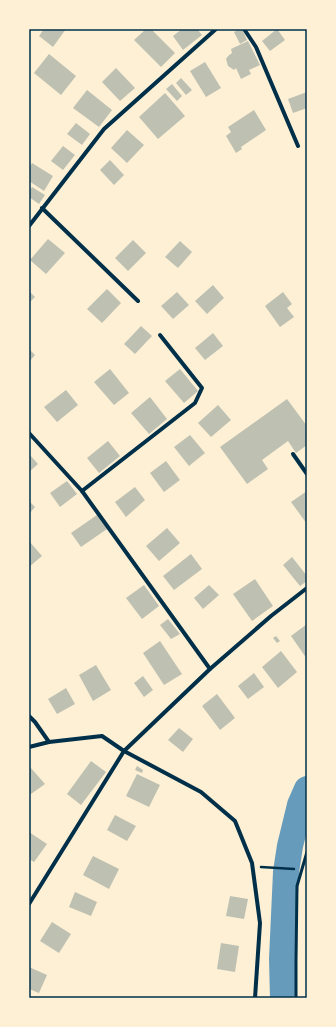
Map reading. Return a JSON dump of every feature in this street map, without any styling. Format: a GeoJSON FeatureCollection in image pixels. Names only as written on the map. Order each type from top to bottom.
{"type":"FeatureCollection","features":[{"type":"Feature","properties":{"kind":"street"},"geometry":{"type":"LineString","coordinates":[[29,226],[104,129],[216,29]]}},
{"type":"Feature","properties":{"kind":"street"},"geometry":{"type":"LineString","coordinates":[[244,29],[256,47],[298,146]]}},
{"type":"Feature","properties":{"kind":"street"},"geometry":{"type":"LineString","coordinates":[[42,208],[138,301]]}},
{"type":"Feature","properties":{"kind":"street"},"geometry":{"type":"LineString","coordinates":[[82,492],[196,403],[202,388],[160,335]]}},
{"type":"Feature","properties":{"kind":"street"},"geometry":{"type":"LineString","coordinates":[[29,433],[82,492],[210,669]]}},
{"type":"Feature","properties":{"kind":"street"},"geometry":{"type":"LineString","coordinates":[[293,454],[307,474]]}},
{"type":"Feature","properties":{"kind":"street"},"geometry":{"type":"LineString","coordinates":[[29,904],[124,750],[210,669],[270,616],[307,588]]}},
{"type":"Feature","properties":{"kind":"street"},"geometry":{"type":"LineString","coordinates":[[29,716],[49,742]]}},
{"type":"Feature","properties":{"kind":"street"},"geometry":{"type":"LineString","coordinates":[[29,746],[49,742],[102,736],[124,750],[201,792],[235,821],[252,863],[260,923],[255,998]]}},
{"type":"Feature","properties":{"kind":"lane"},"geometry":{"type":"LineString","coordinates":[[296,998],[297,886],[307,852]]}},
{"type":"Feature","properties":{"kind":"path"},"geometry":{"type":"LineString","coordinates":[[269,868],[294,869]]}},
{"type":"Feature","properties":{"kind":"building"},"geometry":{"type":"Polygon","coordinates":[[[44,29],[66,29],[53,47],[39,36],[44,29]]]}},
{"type":"Feature","properties":{"kind":"building"},"geometry":{"type":"Polygon","coordinates":[[[146,29],[151,29],[175,53],[161,67],[134,40],[146,29]]]}},
{"type":"Feature","properties":{"kind":"building"},"geometry":{"type":"Polygon","coordinates":[[[182,29],[197,29],[202,35],[183,50],[173,36],[182,29]]]}},
{"type":"Feature","properties":{"kind":"building"},"geometry":{"type":"Polygon","coordinates":[[[242,29],[247,40],[240,44],[234,32],[242,29]]]}},
{"type":"Feature","properties":{"kind":"building"},"geometry":{"type":"Polygon","coordinates":[[[277,29],[285,40],[270,51],[262,41],[277,29]]]}},
{"type":"Feature","properties":{"kind":"building"},"geometry":{"type":"Polygon","coordinates":[[[248,41],[260,65],[249,70],[251,74],[241,79],[236,68],[234,70],[228,66],[226,59],[232,53],[231,49],[248,41]]]}},
{"type":"Feature","properties":{"kind":"building"},"geometry":{"type":"Polygon","coordinates":[[[49,54],[76,76],[61,95],[34,73],[49,54]]]}},
{"type":"Feature","properties":{"kind":"building"},"geometry":{"type":"Polygon","coordinates":[[[205,62],[221,88],[206,97],[190,71],[205,62]]]}},
{"type":"Feature","properties":{"kind":"building"},"geometry":{"type":"Polygon","coordinates":[[[116,68],[135,88],[120,101],[102,82],[116,68]]]}},
{"type":"Feature","properties":{"kind":"building"},"geometry":{"type":"Polygon","coordinates":[[[181,78],[192,90],[186,95],[176,83],[181,78]]]}},
{"type":"Feature","properties":{"kind":"building"},"geometry":{"type":"Polygon","coordinates":[[[172,84],[182,96],[177,101],[166,89],[172,84]]]}},
{"type":"Feature","properties":{"kind":"building"},"geometry":{"type":"Polygon","coordinates":[[[87,90],[112,110],[99,127],[73,108],[87,90]]]}},
{"type":"Feature","properties":{"kind":"building"},"geometry":{"type":"Polygon","coordinates":[[[307,92],[307,108],[293,113],[288,99],[307,92]]]}},
{"type":"Feature","properties":{"kind":"building"},"geometry":{"type":"Polygon","coordinates":[[[165,93],[185,116],[158,139],[139,117],[165,93]]]}},
{"type":"Feature","properties":{"kind":"building"},"geometry":{"type":"Polygon","coordinates":[[[254,110],[266,130],[241,147],[242,149],[236,153],[226,136],[231,132],[228,127],[254,110]]]}},
{"type":"Feature","properties":{"kind":"building"},"geometry":{"type":"Polygon","coordinates":[[[76,123],[90,134],[82,145],[67,134],[76,123]]]}},
{"type":"Feature","properties":{"kind":"building"},"geometry":{"type":"Polygon","coordinates":[[[127,130],[144,145],[127,163],[111,148],[127,130]]]}},
{"type":"Feature","properties":{"kind":"building"},"geometry":{"type":"Polygon","coordinates":[[[63,146],[75,155],[63,170],[51,161],[63,146]]]}},
{"type":"Feature","properties":{"kind":"building"},"geometry":{"type":"Polygon","coordinates":[[[110,160],[124,175],[114,185],[100,170],[110,160]]]}},
{"type":"Feature","properties":{"kind":"building"},"geometry":{"type":"Polygon","coordinates":[[[32,163],[53,176],[44,191],[29,181],[29,168],[32,163]]]}},
{"type":"Feature","properties":{"kind":"building"},"geometry":{"type":"Polygon","coordinates":[[[32,187],[45,195],[39,204],[29,197],[29,191],[32,187]]]}},
{"type":"Feature","properties":{"kind":"building"},"geometry":{"type":"Polygon","coordinates":[[[48,239],[65,253],[46,274],[30,260],[48,239]]]}},
{"type":"Feature","properties":{"kind":"building"},"geometry":{"type":"Polygon","coordinates":[[[133,240],[146,253],[128,271],[115,258],[133,240]]]}},
{"type":"Feature","properties":{"kind":"building"},"geometry":{"type":"Polygon","coordinates":[[[180,241],[192,252],[178,268],[165,257],[180,241]]]}},
{"type":"Feature","properties":{"kind":"building"},"geometry":{"type":"Polygon","coordinates":[[[213,285],[224,298],[207,314],[195,301],[213,285]]]}},
{"type":"Feature","properties":{"kind":"building"},"geometry":{"type":"Polygon","coordinates":[[[107,289],[121,303],[102,323],[87,309],[107,289]]]}},
{"type":"Feature","properties":{"kind":"building"},"geometry":{"type":"Polygon","coordinates":[[[29,291],[35,297],[29,303],[29,291]]]}},
{"type":"Feature","properties":{"kind":"building"},"geometry":{"type":"Polygon","coordinates":[[[177,292],[189,305],[173,319],[161,306],[177,292]]]}},
{"type":"Feature","properties":{"kind":"building"},"geometry":{"type":"Polygon","coordinates":[[[283,292],[292,304],[287,308],[294,317],[280,327],[265,306],[283,292]]]}},
{"type":"Feature","properties":{"kind":"building"},"geometry":{"type":"Polygon","coordinates":[[[141,326],[152,336],[135,354],[124,344],[141,326]]]}},
{"type":"Feature","properties":{"kind":"building"},"geometry":{"type":"Polygon","coordinates":[[[213,333],[223,346],[205,360],[195,348],[213,333]]]}},
{"type":"Feature","properties":{"kind":"building"},"geometry":{"type":"Polygon","coordinates":[[[29,349],[35,355],[29,362],[29,349]]]}},
{"type":"Feature","properties":{"kind":"building"},"geometry":{"type":"Polygon","coordinates":[[[110,369],[129,393],[114,405],[94,382],[110,369]]]}},
{"type":"Feature","properties":{"kind":"building"},"geometry":{"type":"Polygon","coordinates":[[[180,369],[198,391],[184,403],[165,381],[180,369]]]}},
{"type":"Feature","properties":{"kind":"building"},"geometry":{"type":"Polygon","coordinates":[[[66,390],[78,405],[57,422],[44,407],[66,390]]]}},
{"type":"Feature","properties":{"kind":"building"},"geometry":{"type":"Polygon","coordinates":[[[150,397],[167,419],[149,434],[131,413],[150,397]]]}},
{"type":"Feature","properties":{"kind":"building"},"geometry":{"type":"Polygon","coordinates":[[[287,399],[307,426],[307,445],[296,453],[288,441],[262,460],[268,469],[247,484],[220,447],[287,399]]]}},
{"type":"Feature","properties":{"kind":"building"},"geometry":{"type":"Polygon","coordinates":[[[218,405],[231,420],[211,437],[198,423],[218,405]]]}},
{"type":"Feature","properties":{"kind":"building"},"geometry":{"type":"Polygon","coordinates":[[[190,435],[205,453],[189,466],[174,447],[190,435]]]}},
{"type":"Feature","properties":{"kind":"building"},"geometry":{"type":"Polygon","coordinates":[[[108,441],[120,456],[99,473],[87,458],[108,441]]]}},
{"type":"Feature","properties":{"kind":"building"},"geometry":{"type":"Polygon","coordinates":[[[29,454],[38,464],[29,472],[29,454]]]}},
{"type":"Feature","properties":{"kind":"building"},"geometry":{"type":"Polygon","coordinates":[[[166,461],[180,480],[164,492],[150,473],[166,461]]]}},
{"type":"Feature","properties":{"kind":"building"},"geometry":{"type":"Polygon","coordinates":[[[67,481],[77,494],[60,507],[50,493],[67,481]]]}},
{"type":"Feature","properties":{"kind":"building"},"geometry":{"type":"Polygon","coordinates":[[[135,487],[145,500],[126,517],[115,502],[135,487]]]}},
{"type":"Feature","properties":{"kind":"building"},"geometry":{"type":"Polygon","coordinates":[[[307,491],[307,524],[291,502],[307,491]]]}},
{"type":"Feature","properties":{"kind":"building"},"geometry":{"type":"Polygon","coordinates":[[[29,501],[35,507],[29,514],[29,501]]]}},
{"type":"Feature","properties":{"kind":"building"},"geometry":{"type":"Polygon","coordinates":[[[97,515],[107,529],[81,547],[71,533],[97,515]]]}},
{"type":"Feature","properties":{"kind":"building"},"geometry":{"type":"Polygon","coordinates":[[[167,528],[180,543],[159,561],[146,546],[167,528]]]}},
{"type":"Feature","properties":{"kind":"building"},"geometry":{"type":"Polygon","coordinates":[[[29,541],[42,556],[29,567],[29,541]]]}},
{"type":"Feature","properties":{"kind":"building"},"geometry":{"type":"Polygon","coordinates":[[[191,554],[202,569],[174,590],[163,576],[191,554]]]}},
{"type":"Feature","properties":{"kind":"building"},"geometry":{"type":"Polygon","coordinates":[[[292,557],[307,576],[307,581],[300,586],[283,565],[292,557]]]}},
{"type":"Feature","properties":{"kind":"building"},"geometry":{"type":"Polygon","coordinates":[[[255,579],[273,606],[252,621],[233,594],[255,579]]]}},
{"type":"Feature","properties":{"kind":"building"},"geometry":{"type":"Polygon","coordinates":[[[144,585],[159,606],[142,619],[126,598],[144,585]]]}},
{"type":"Feature","properties":{"kind":"building"},"geometry":{"type":"Polygon","coordinates":[[[209,585],[219,595],[203,609],[194,598],[209,585]]]}},
{"type":"Feature","properties":{"kind":"building"},"geometry":{"type":"Polygon","coordinates":[[[168,619],[180,634],[171,639],[160,625],[168,619]]]}},
{"type":"Feature","properties":{"kind":"building"},"geometry":{"type":"Polygon","coordinates":[[[307,624],[307,659],[291,636],[307,624]]]}},
{"type":"Feature","properties":{"kind":"building"},"geometry":{"type":"Polygon","coordinates":[[[276,636],[280,641],[277,643],[273,638],[276,636]]]}},
{"type":"Feature","properties":{"kind":"building"},"geometry":{"type":"Polygon","coordinates":[[[160,641],[182,674],[164,685],[143,653],[160,641]]]}},
{"type":"Feature","properties":{"kind":"building"},"geometry":{"type":"Polygon","coordinates":[[[281,651],[297,672],[278,688],[262,667],[281,651]]]}},
{"type":"Feature","properties":{"kind":"building"},"geometry":{"type":"Polygon","coordinates":[[[96,665],[111,690],[93,701],[79,675],[96,665]]]}},
{"type":"Feature","properties":{"kind":"building"},"geometry":{"type":"Polygon","coordinates":[[[254,673],[264,687],[248,699],[238,686],[254,673]]]}},
{"type":"Feature","properties":{"kind":"building"},"geometry":{"type":"Polygon","coordinates":[[[143,676],[153,690],[144,697],[134,683],[143,676]]]}},
{"type":"Feature","properties":{"kind":"building"},"geometry":{"type":"Polygon","coordinates":[[[66,688],[75,704],[57,714],[48,699],[66,688]]]}},
{"type":"Feature","properties":{"kind":"building"},"geometry":{"type":"Polygon","coordinates":[[[217,694],[235,718],[220,730],[202,706],[217,694]]]}},
{"type":"Feature","properties":{"kind":"building"},"geometry":{"type":"Polygon","coordinates":[[[179,728],[193,739],[183,752],[168,740],[179,728]]]}},
{"type":"Feature","properties":{"kind":"building"},"geometry":{"type":"Polygon","coordinates":[[[91,761],[106,772],[81,805],[67,794],[91,761]]]}},
{"type":"Feature","properties":{"kind":"building"},"geometry":{"type":"Polygon","coordinates":[[[137,766],[143,770],[142,773],[135,770],[137,766]]]}},
{"type":"Feature","properties":{"kind":"building"},"geometry":{"type":"Polygon","coordinates":[[[30,767],[45,784],[31,794],[29,792],[30,767]]]}},
{"type":"Feature","properties":{"kind":"building"},"geometry":{"type":"Polygon","coordinates":[[[137,774],[160,785],[149,807],[126,796],[137,774]]]}},
{"type":"Feature","properties":{"kind":"building"},"geometry":{"type":"Polygon","coordinates":[[[115,815],[136,826],[127,841],[107,830],[115,815]]]}},
{"type":"Feature","properties":{"kind":"building"},"geometry":{"type":"Polygon","coordinates":[[[29,832],[47,844],[34,862],[29,859],[29,832]]]}},
{"type":"Feature","properties":{"kind":"building"},"geometry":{"type":"Polygon","coordinates":[[[93,856],[119,869],[109,889],[83,875],[93,856]]]}},
{"type":"Feature","properties":{"kind":"building"},"geometry":{"type":"Polygon","coordinates":[[[75,892],[97,902],[91,916],[69,907],[75,892]]]}},
{"type":"Feature","properties":{"kind":"building"},"geometry":{"type":"Polygon","coordinates":[[[230,896],[248,899],[244,919],[226,916],[230,896]]]}},
{"type":"Feature","properties":{"kind":"building"},"geometry":{"type":"Polygon","coordinates":[[[52,922],[71,934],[59,953],[40,941],[52,922]]]}},
{"type":"Feature","properties":{"kind":"building"},"geometry":{"type":"Polygon","coordinates":[[[221,943],[239,946],[235,972],[217,969],[221,943]]]}},
{"type":"Feature","properties":{"kind":"building"},"geometry":{"type":"Polygon","coordinates":[[[29,967],[47,975],[39,993],[29,989],[29,967]]]}},
{"type":"Feature","properties":{"kind":"waterway"},"geometry":{"type":"LineString","coordinates":[[283,998],[282,959],[286,872],[290,846],[300,805],[307,789]]}}]}
